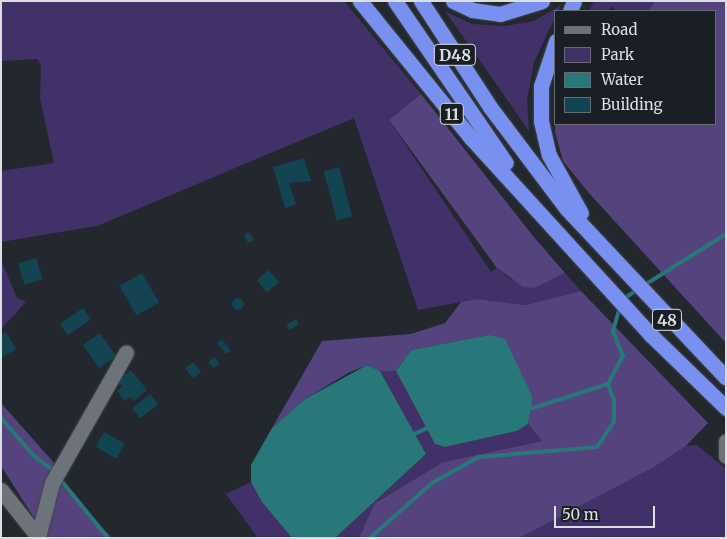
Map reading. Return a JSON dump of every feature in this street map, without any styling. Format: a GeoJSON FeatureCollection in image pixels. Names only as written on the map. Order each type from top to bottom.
{"type":"FeatureCollection","features":[{"type":"Feature","properties":{"kind":"highway","name":"11"},"geometry":{"type":"LineString","coordinates":[[360,1],[471,138],[550,221],[651,336],[726,408]]}},
{"type":"Feature","properties":{"kind":"highway","name":"D48"},"geometry":{"type":"LineString","coordinates":[[395,1],[473,120],[550,221]]}},
{"type":"Feature","properties":{"kind":"highway","name":"D48"},"geometry":{"type":"LineString","coordinates":[[421,1],[490,107],[570,204]]}},
{"type":"Feature","properties":{"kind":"highway"},"geometry":{"type":"LineString","coordinates":[[453,1],[472,10],[500,14],[542,1]]}},
{"type":"Feature","properties":{"kind":"highway"},"geometry":{"type":"LineString","coordinates":[[554,47],[541,86],[541,121],[549,155],[570,204]]}},
{"type":"Feature","properties":{"kind":"highway","name":"48"},"geometry":{"type":"LineString","coordinates":[[570,204],[611,260],[726,378]]}},
{"type":"Feature","properties":{"kind":"street"},"geometry":{"type":"LineString","coordinates":[[38,537],[52,483],[126,353]]}},
{"type":"Feature","properties":{"kind":"street"},"geometry":{"type":"LineString","coordinates":[[726,440],[726,456]]}},
{"type":"Feature","properties":{"kind":"street"},"geometry":{"type":"LineString","coordinates":[[1,490],[38,537]]}},
{"type":"Feature","properties":{"kind":"green space"},"geometry":{"type":"Polygon","coordinates":[[[1,1],[344,1],[421,94],[389,120],[491,272],[497,268],[510,279],[535,288],[565,273],[581,291],[525,305],[477,299],[418,310],[354,118],[97,226],[1,242],[1,171],[54,163],[40,98],[41,65],[37,59],[1,61],[1,1]]]}},
{"type":"Feature","properties":{"kind":"green space"},"geometry":{"type":"Polygon","coordinates":[[[594,1],[655,1],[649,10],[615,10],[613,6],[608,10],[590,10],[594,1]]]}},
{"type":"Feature","properties":{"kind":"green space"},"geometry":{"type":"Polygon","coordinates":[[[561,5],[559,10],[554,10],[554,20],[534,62],[527,100],[529,131],[445,11],[472,24],[505,26],[534,21],[561,5]]]}},
{"type":"Feature","properties":{"kind":"green space"},"geometry":{"type":"Polygon","coordinates":[[[1,260],[17,298],[26,302],[1,329],[1,260]]]}},
{"type":"Feature","properties":{"kind":"green space"},"geometry":{"type":"Polygon","coordinates":[[[380,371],[396,371],[435,444],[445,447],[517,431],[528,424],[542,441],[443,462],[376,502],[359,538],[335,538],[426,454],[380,371]]]}},
{"type":"Feature","properties":{"kind":"green space"},"geometry":{"type":"Polygon","coordinates":[[[697,445],[726,469],[726,538],[519,538],[686,446],[697,445]]]}},
{"type":"Feature","properties":{"kind":"green space"},"geometry":{"type":"Polygon","coordinates":[[[251,482],[262,502],[292,538],[258,538],[226,494],[251,482]]]}},
{"type":"Feature","properties":{"kind":"shaded area"},"geometry":{"type":"Polygon","coordinates":[[[655,1],[726,1],[726,343],[588,192],[563,161],[555,132],[555,125],[717,125],[717,10],[649,10],[655,1]]]}},
{"type":"Feature","properties":{"kind":"shaded area"},"geometry":{"type":"Polygon","coordinates":[[[421,94],[533,236],[565,273],[535,288],[523,287],[497,268],[389,120],[421,94]]]}},
{"type":"Feature","properties":{"kind":"shaded area"},"geometry":{"type":"Polygon","coordinates":[[[581,291],[708,423],[686,446],[652,468],[519,538],[359,538],[375,503],[443,462],[542,441],[528,424],[533,398],[489,335],[411,350],[396,371],[380,371],[367,365],[348,373],[305,399],[272,428],[322,341],[411,334],[445,323],[461,302],[477,299],[525,305],[581,291]]]}},
{"type":"Feature","properties":{"kind":"shaded area"},"geometry":{"type":"Polygon","coordinates":[[[1,403],[55,464],[65,488],[112,538],[47,538],[1,466],[1,403]]]}},
{"type":"Feature","properties":{"kind":"water"},"geometry":{"type":"Polygon","coordinates":[[[489,335],[505,339],[533,398],[528,424],[517,431],[445,447],[435,444],[396,371],[411,350],[489,335]]]}},
{"type":"Feature","properties":{"kind":"water"},"geometry":{"type":"Polygon","coordinates":[[[367,365],[380,371],[426,454],[335,538],[292,538],[262,502],[251,482],[251,465],[272,428],[305,399],[367,365]]]}},
{"type":"Feature","properties":{"kind":"building"},"geometry":{"type":"Polygon","coordinates":[[[304,158],[311,181],[289,183],[296,204],[285,208],[273,167],[304,158]]]}},
{"type":"Feature","properties":{"kind":"building"},"geometry":{"type":"Polygon","coordinates":[[[339,167],[352,216],[337,220],[324,171],[339,167]]]}},
{"type":"Feature","properties":{"kind":"building"},"geometry":{"type":"Polygon","coordinates":[[[249,232],[254,240],[248,243],[244,235],[249,232]]]}},
{"type":"Feature","properties":{"kind":"building"},"geometry":{"type":"Polygon","coordinates":[[[36,258],[43,279],[25,285],[18,264],[36,258]]]}},
{"type":"Feature","properties":{"kind":"building"},"geometry":{"type":"Polygon","coordinates":[[[269,270],[279,282],[267,293],[257,280],[269,270]]]}},
{"type":"Feature","properties":{"kind":"building"},"geometry":{"type":"Polygon","coordinates":[[[142,273],[159,302],[136,315],[119,286],[142,273]]]}},
{"type":"Feature","properties":{"kind":"building"},"geometry":{"type":"Polygon","coordinates":[[[236,298],[240,298],[244,304],[240,310],[236,310],[232,306],[232,302],[236,298]]]}},
{"type":"Feature","properties":{"kind":"building"},"geometry":{"type":"Polygon","coordinates":[[[83,308],[91,320],[68,335],[60,324],[83,308]]]}},
{"type":"Feature","properties":{"kind":"building"},"geometry":{"type":"Polygon","coordinates":[[[296,319],[299,324],[290,330],[286,325],[296,319]]]}},
{"type":"Feature","properties":{"kind":"building"},"geometry":{"type":"Polygon","coordinates":[[[6,332],[16,349],[1,358],[1,335],[6,332]]]}},
{"type":"Feature","properties":{"kind":"building"},"geometry":{"type":"Polygon","coordinates":[[[100,333],[116,356],[99,368],[83,345],[100,333]]]}},
{"type":"Feature","properties":{"kind":"building"},"geometry":{"type":"Polygon","coordinates":[[[222,339],[231,351],[226,354],[217,343],[222,339]]]}},
{"type":"Feature","properties":{"kind":"building"},"geometry":{"type":"Polygon","coordinates":[[[214,357],[220,363],[214,368],[208,363],[214,357]]]}},
{"type":"Feature","properties":{"kind":"building"},"geometry":{"type":"Polygon","coordinates":[[[193,362],[201,372],[193,378],[185,368],[193,362]]]}},
{"type":"Feature","properties":{"kind":"building"},"geometry":{"type":"Polygon","coordinates":[[[131,370],[147,390],[134,401],[130,397],[125,401],[117,391],[122,387],[117,380],[131,370]]]}},
{"type":"Feature","properties":{"kind":"building"},"geometry":{"type":"Polygon","coordinates":[[[150,394],[158,404],[140,419],[132,408],[150,394]]]}},
{"type":"Feature","properties":{"kind":"building"},"geometry":{"type":"Polygon","coordinates":[[[104,432],[125,444],[116,459],[96,447],[104,432]]]}},
{"type":"Feature","properties":{"kind":"waterway"},"geometry":{"type":"LineString","coordinates":[[643,286],[726,234]]}},
{"type":"Feature","properties":{"kind":"waterway"},"geometry":{"type":"LineString","coordinates":[[622,300],[637,290]]}},
{"type":"Feature","properties":{"kind":"waterway"},"geometry":{"type":"LineString","coordinates":[[370,538],[432,483],[479,457],[597,447],[614,422],[614,400],[608,384],[623,356],[613,331],[620,306]]}},
{"type":"Feature","properties":{"kind":"waterway"},"geometry":{"type":"LineString","coordinates":[[530,409],[608,384]]}},
{"type":"Feature","properties":{"kind":"waterway"},"geometry":{"type":"LineString","coordinates":[[1,418],[34,456],[54,471]]}},
{"type":"Feature","properties":{"kind":"waterway"},"geometry":{"type":"LineString","coordinates":[[414,434],[430,427]]}},
{"type":"Feature","properties":{"kind":"waterway"},"geometry":{"type":"LineString","coordinates":[[60,479],[108,538]]}}]}
